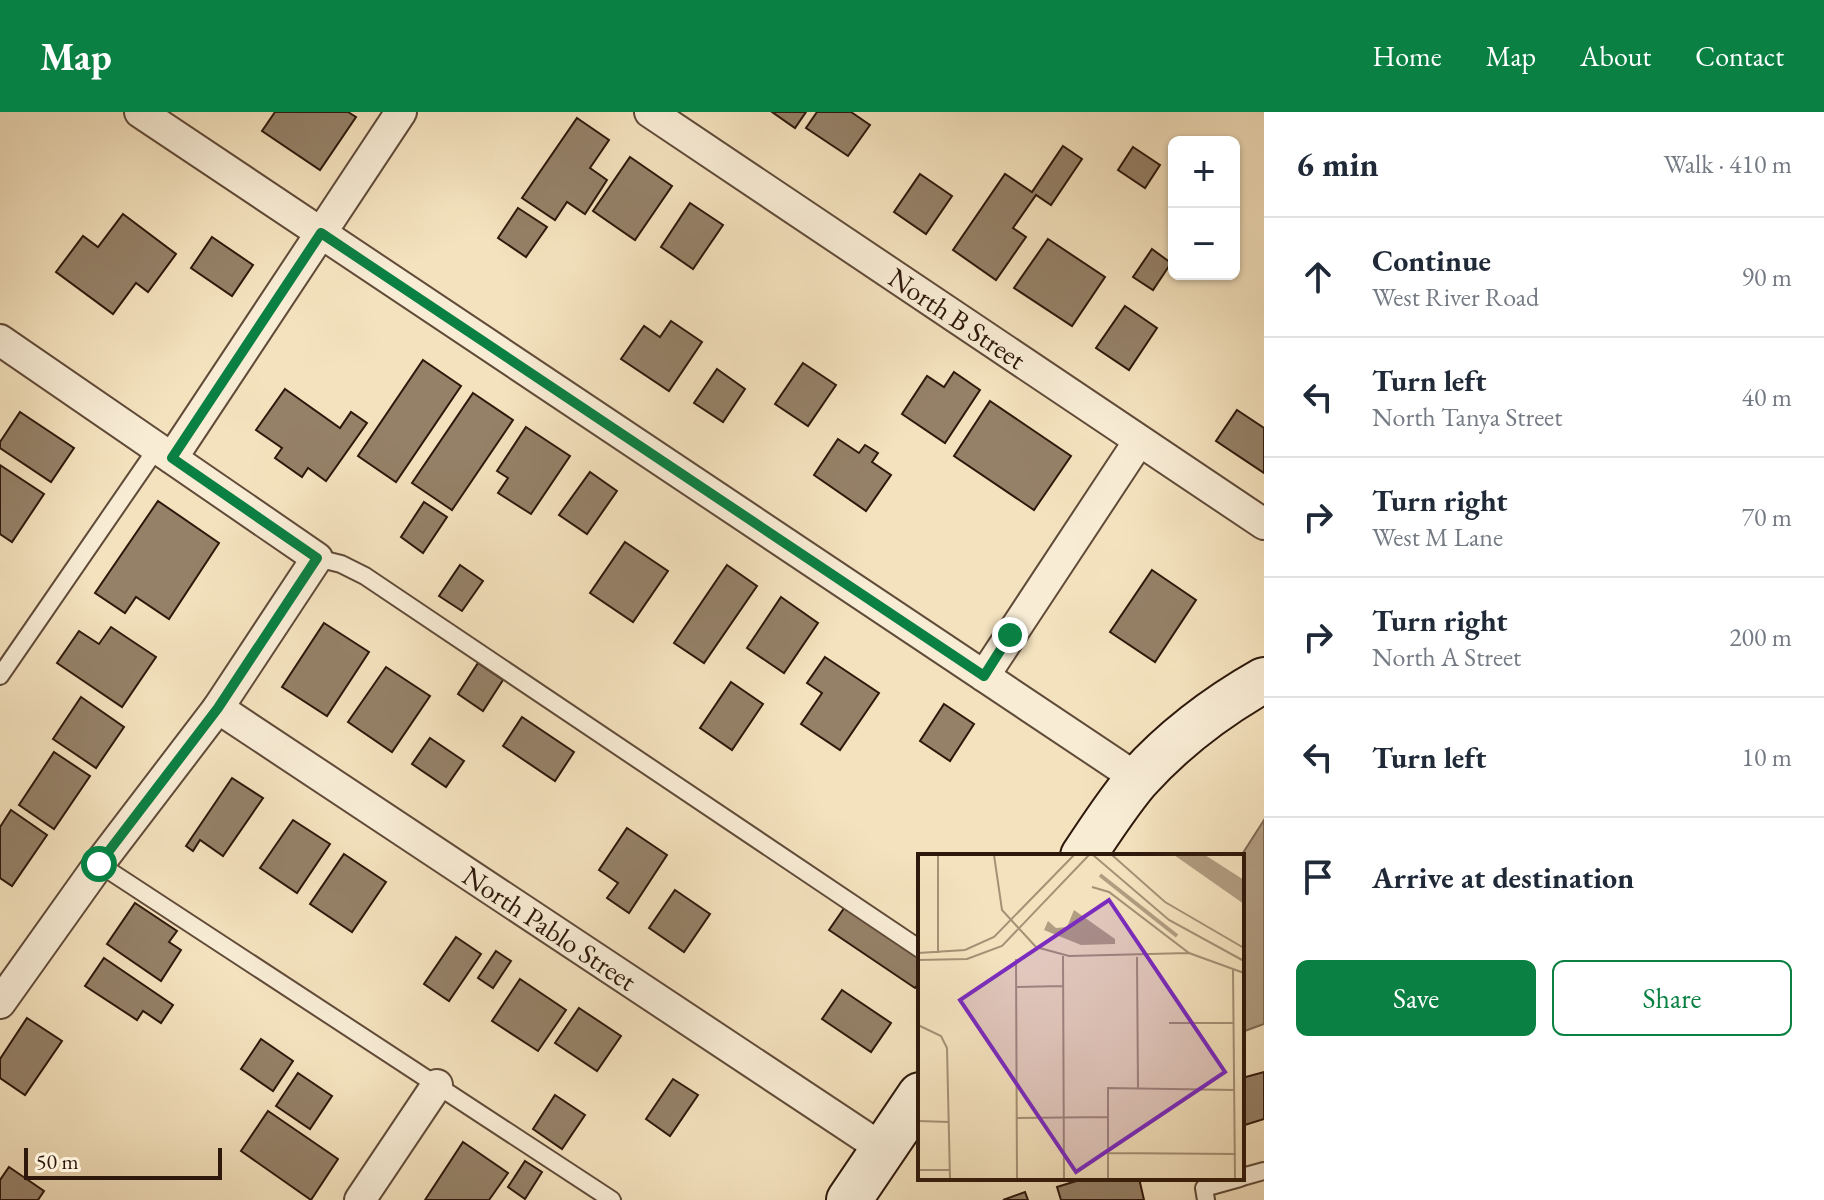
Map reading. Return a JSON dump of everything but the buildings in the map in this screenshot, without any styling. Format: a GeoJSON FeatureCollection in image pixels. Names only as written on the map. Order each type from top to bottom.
{"type":"FeatureCollection","features":[{"type":"Feature","properties":{"kind":"street"},"geometry":{"type":"LineString","coordinates":[[140,112],[1138,779]]}},
{"type":"Feature","properties":{"kind":"street"},"geometry":{"type":"LineString","coordinates":[[165,453],[321,233],[401,112]]}},
{"type":"Feature","properties":{"kind":"street","name":"North B Street"},"geometry":{"type":"LineString","coordinates":[[650,112],[1264,524]]}},
{"type":"Feature","properties":{"kind":"street"},"geometry":{"type":"LineString","coordinates":[[0,340],[317,558],[218,708],[99,864],[0,1003]]}},
{"type":"Feature","properties":{"kind":"street"},"geometry":{"type":"LineString","coordinates":[[984,676],[1139,441]]}},
{"type":"Feature","properties":{"kind":"street"},"geometry":{"type":"LineString","coordinates":[[1084,854],[1138,779],[1196,726],[1264,680]]}},
{"type":"Feature","properties":{"kind":"street","name":"North Pablo Street"},"geometry":{"type":"LineString","coordinates":[[218,708],[883,1149]]}},
{"type":"Feature","properties":{"kind":"street"},"geometry":{"type":"LineString","coordinates":[[360,1200],[437,1085]]}},
{"type":"Feature","properties":{"kind":"street"},"geometry":{"type":"LineString","coordinates":[[849,1200],[918,1098]]}},
{"type":"Feature","properties":{"kind":"lane"},"geometry":{"type":"LineString","coordinates":[[0,676],[165,453]]}},
{"type":"Feature","properties":{"kind":"lane"},"geometry":{"type":"LineString","coordinates":[[317,558],[341,564],[365,576],[918,948]]}},
{"type":"Feature","properties":{"kind":"lane"},"geometry":{"type":"LineString","coordinates":[[99,864],[612,1200]]}},
{"type":"Feature","properties":{"kind":"lane"},"geometry":{"type":"LineString","coordinates":[[1244,1177],[1264,1171]]}},
{"type":"Feature","properties":{"kind":"lane"},"geometry":{"type":"LineString","coordinates":[[1206,1200],[1204,1188],[1234,1180]]}},
{"type":"Feature","properties":{"kind":"shaded area"},"geometry":{"type":"Polygon","coordinates":[[[1264,820],[1264,1024],[1244,1031],[1244,854],[1264,820]]]}},
{"type":"Feature","properties":{"kind":"route"},"geometry":{"type":"LineString","coordinates":[[99,864],[218,708],[317,558],[172,458],[321,233],[984,676],[1010,635]]}}]}
